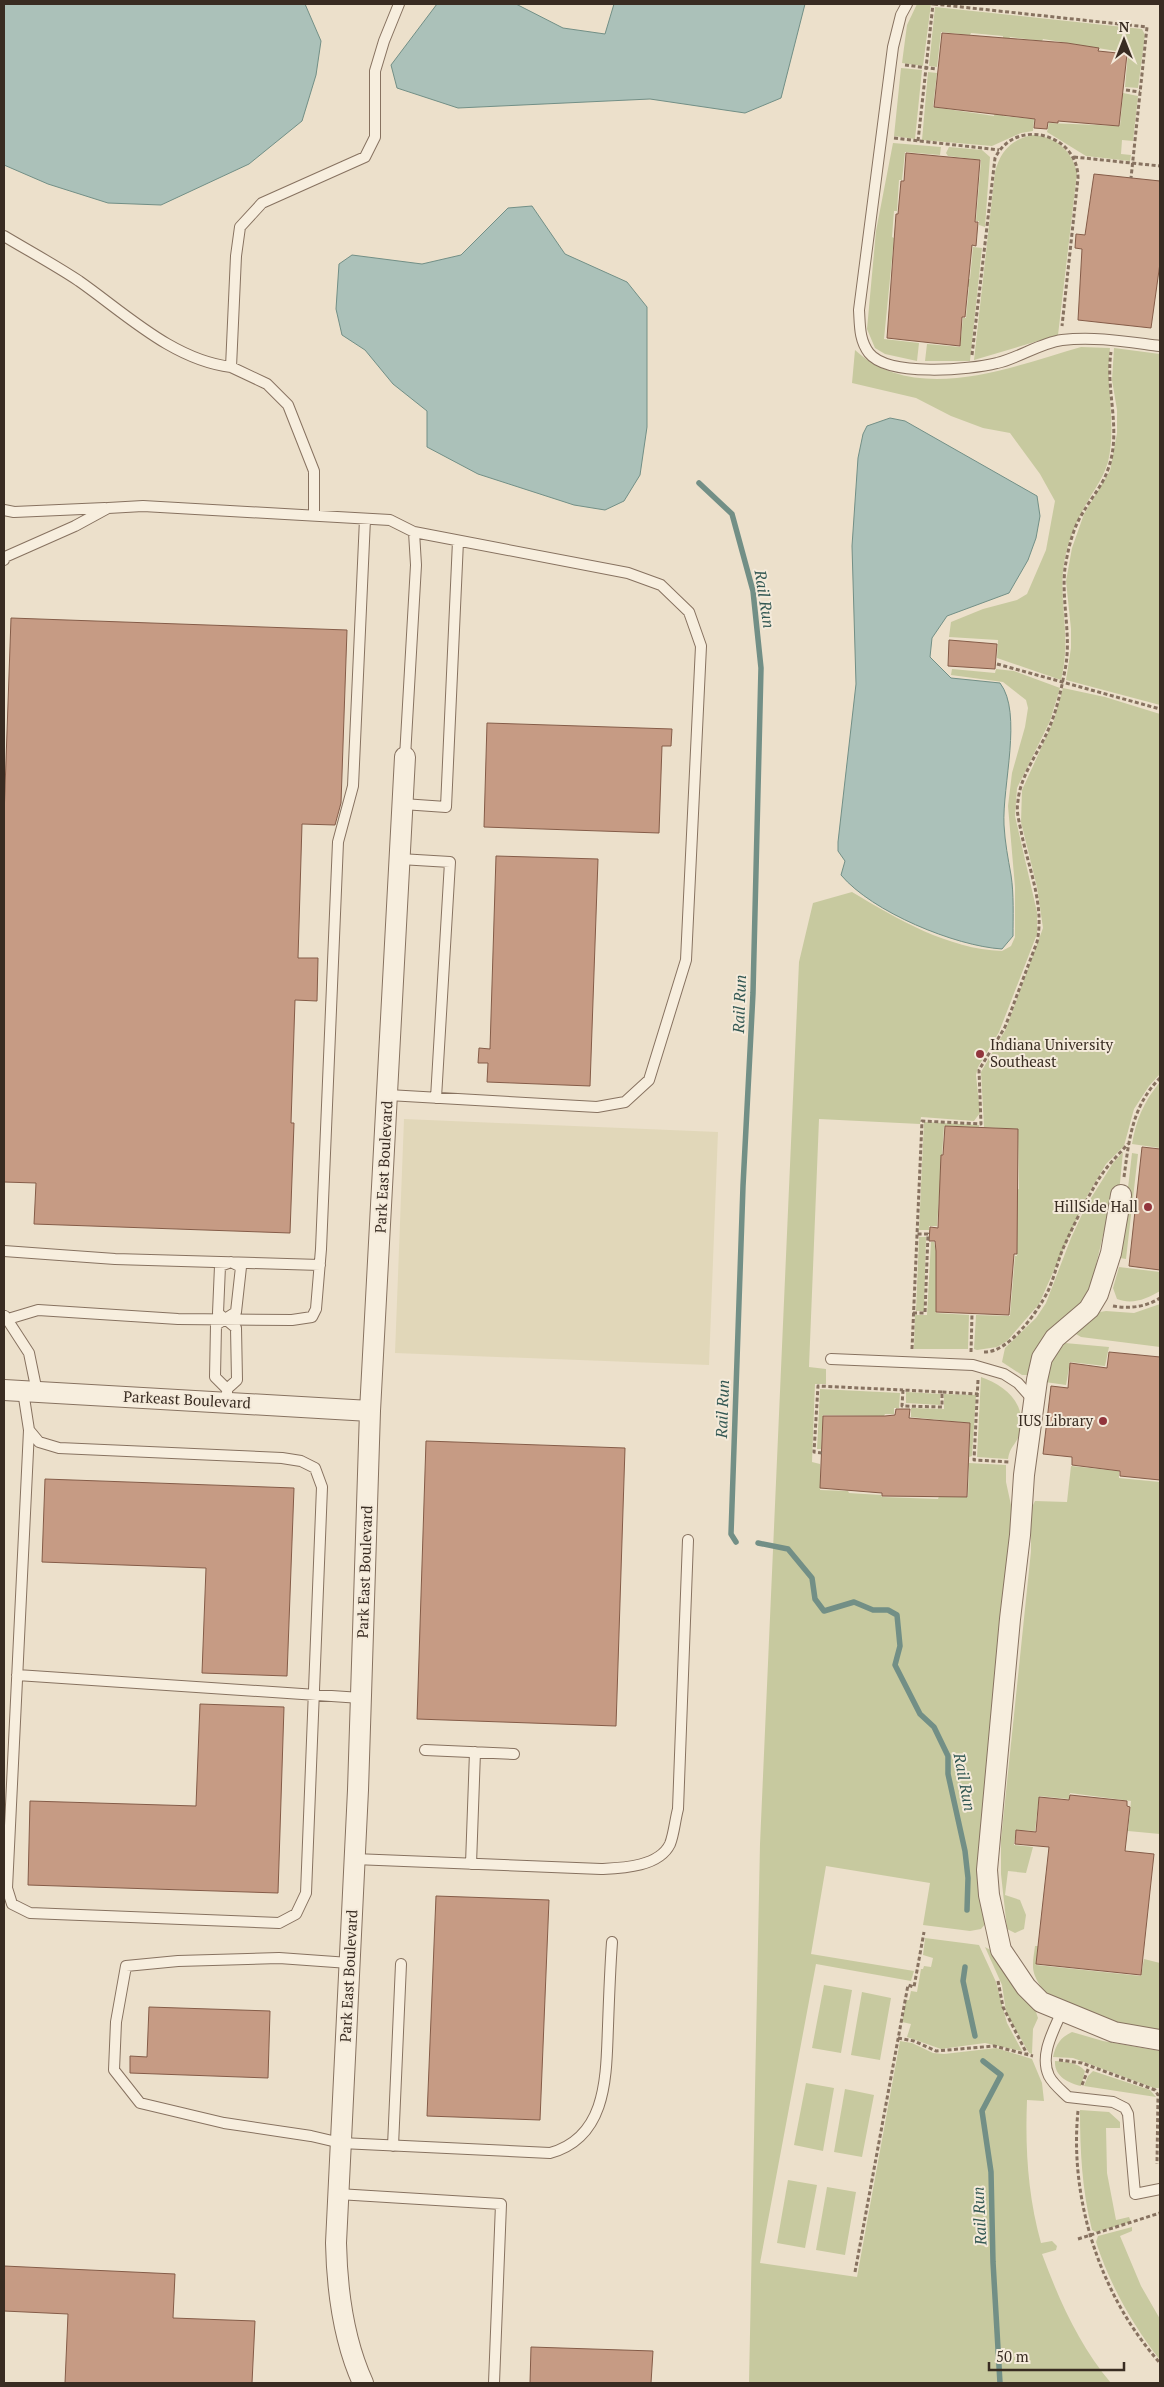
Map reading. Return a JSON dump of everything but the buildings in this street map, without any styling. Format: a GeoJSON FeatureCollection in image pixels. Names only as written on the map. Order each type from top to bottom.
{"type":"FeatureCollection","features":[{"type":"Feature","properties":{"kind":"street","name":"Park East Boulevard"},"geometry":{"type":"LineString","coordinates":[[363,2383],[350,2350],[339,2294],[336,2242],[361,1698],[370,1411],[405,757]]}},
{"type":"Feature","properties":{"kind":"street"},"geometry":{"type":"LineString","coordinates":[[1121,1195],[1111,1253],[1105,1276],[1096,1297],[1089,1309],[1055,1338],[1042,1358],[1026,1463],[987,1870],[989,1894],[1000,1950],[1026,1988],[1041,2002],[1114,2032],[1160,2040]]}},
{"type":"Feature","properties":{"kind":"street","name":"Parkeast Boulevard"},"geometry":{"type":"LineString","coordinates":[[21,1391],[227,1396],[370,1411]]}},
{"type":"Feature","properties":{"kind":"lane"},"geometry":{"type":"LineString","coordinates":[[231,367],[236,256],[240,228],[262,203],[365,157],[375,137],[375,71],[384,41],[399,4]]}},
{"type":"Feature","properties":{"kind":"lane"},"geometry":{"type":"LineString","coordinates":[[907,4],[901,15],[891,64],[859,310],[860,336],[869,354],[885,364],[953,371],[998,363],[1060,341],[1113,340],[1160,346]]}},
{"type":"Feature","properties":{"kind":"lane"},"geometry":{"type":"LineString","coordinates":[[4,236],[77,280],[172,348],[217,365],[231,367],[267,384],[288,405],[314,470],[314,516]]}},
{"type":"Feature","properties":{"kind":"lane"},"geometry":{"type":"LineString","coordinates":[[4,510],[14,512],[143,506],[390,520],[414,532],[628,573],[661,584],[688,612],[701,646],[686,960],[648,1080],[625,1102],[597,1107],[388,1095]]}},
{"type":"Feature","properties":{"kind":"lane"},"geometry":{"type":"LineString","coordinates":[[4,560],[5,557],[76,526],[108,508]]}},
{"type":"Feature","properties":{"kind":"lane"},"geometry":{"type":"LineString","coordinates":[[29,1430],[39,1442],[59,1448],[282,1458],[301,1461],[315,1468],[322,1487],[306,1893],[296,1914],[279,1922],[30,1913],[12,1904],[7,1888],[29,1430],[21,1391],[29,1353],[6,1317],[38,1310],[178,1319],[292,1320],[312,1317],[316,1308],[320,1265],[338,842],[353,786],[365,519]]}},
{"type":"Feature","properties":{"kind":"lane"},"geometry":{"type":"LineString","coordinates":[[405,757],[416,565],[414,532]]}},
{"type":"Feature","properties":{"kind":"lane"},"geometry":{"type":"LineString","coordinates":[[403,804],[446,807],[458,541]]}},
{"type":"Feature","properties":{"kind":"lane"},"geometry":{"type":"LineString","coordinates":[[400,859],[450,862],[436,1098]]}},
{"type":"Feature","properties":{"kind":"lane"},"geometry":{"type":"LineString","coordinates":[[4,1251],[114,1259],[231,1262],[265,1265],[320,1265]]}},
{"type":"Feature","properties":{"kind":"lane"},"geometry":{"type":"LineString","coordinates":[[231,1262],[220,1266],[218,1313],[227,1319],[236,1328],[237,1380],[227,1396],[215,1378],[216,1325],[227,1319],[236,1312],[241,1267],[231,1262]]}},
{"type":"Feature","properties":{"kind":"lane"},"geometry":{"type":"LineString","coordinates":[[831,1359],[973,1364],[1004,1374],[1018,1384],[1034,1402]]}},
{"type":"Feature","properties":{"kind":"lane"},"geometry":{"type":"LineString","coordinates":[[354,1859],[601,1869],[626,1868],[655,1859],[669,1845],[678,1809],[688,1540]]}},
{"type":"Feature","properties":{"kind":"lane"},"geometry":{"type":"LineString","coordinates":[[17,1675],[361,1698]]}},
{"type":"Feature","properties":{"kind":"lane"},"geometry":{"type":"LineString","coordinates":[[425,1750],[514,1754]]}},
{"type":"Feature","properties":{"kind":"lane"},"geometry":{"type":"LineString","coordinates":[[471,1864],[475,1752]]}},
{"type":"Feature","properties":{"kind":"lane"},"geometry":{"type":"LineString","coordinates":[[349,1963],[279,1958],[178,1961],[126,1966],[116,2022],[114,2070],[140,2103],[224,2123],[341,2143],[550,2153],[563,2150],[577,2141],[590,2125],[602,2102],[606,2078],[612,1942]]}},
{"type":"Feature","properties":{"kind":"lane"},"geometry":{"type":"LineString","coordinates":[[393,2146],[401,1964]]}},
{"type":"Feature","properties":{"kind":"lane"},"geometry":{"type":"LineString","coordinates":[[1062,2011],[1049,2042],[1045,2061],[1049,2077],[1068,2097],[1113,2102],[1125,2108],[1128,2114],[1135,2194],[1160,2189]]}},
{"type":"Feature","properties":{"kind":"lane"},"geometry":{"type":"LineString","coordinates":[[338,2194],[501,2204],[494,2383]]}},
{"type":"Feature","properties":{"kind":"path"},"geometry":{"type":"LineString","coordinates":[[918,141],[934,4],[1147,27],[1131,178]]}},
{"type":"Feature","properties":{"kind":"path"},"geometry":{"type":"LineString","coordinates":[[891,64],[936,69]]}},
{"type":"Feature","properties":{"kind":"path"},"geometry":{"type":"LineString","coordinates":[[1126,90],[1140,92]]}},
{"type":"Feature","properties":{"kind":"path"},"geometry":{"type":"LineString","coordinates":[[970,368],[992,172],[999,150],[1017,138],[1036,134],[1054,138],[1068,149],[1078,166],[1060,341]]}},
{"type":"Feature","properties":{"kind":"path"},"geometry":{"type":"LineString","coordinates":[[881,137],[999,150]]}},
{"type":"Feature","properties":{"kind":"path"},"geometry":{"type":"LineString","coordinates":[[1074,157],[1160,166]]}},
{"type":"Feature","properties":{"kind":"path"},"geometry":{"type":"LineString","coordinates":[[921,1350],[912,1350],[922,1121],[981,1124],[979,1070],[1005,1027],[1040,931],[1036,891],[1023,842],[1017,802],[1020,789],[1049,728],[1062,683],[1068,652],[1064,584],[1068,552],[1082,513],[1107,472],[1115,422],[1108,366],[1113,340]]}},
{"type":"Feature","properties":{"kind":"path"},"geometry":{"type":"LineString","coordinates":[[997,664],[1160,708]]}},
{"type":"Feature","properties":{"kind":"path"},"geometry":{"type":"LineString","coordinates":[[1121,1195],[1128,1144],[1136,1112],[1150,1088],[1160,1078]]}},
{"type":"Feature","properties":{"kind":"path"},"geometry":{"type":"LineString","coordinates":[[972,1314],[970,1352],[988,1352],[1013,1339],[1032,1317],[1049,1290],[1062,1251],[1097,1181],[1128,1144]]}},
{"type":"Feature","properties":{"kind":"path"},"geometry":{"type":"LineString","coordinates":[[913,1313],[926,1313],[928,1234],[917,1234]]}},
{"type":"Feature","properties":{"kind":"path"},"geometry":{"type":"LineString","coordinates":[[1096,1297],[1114,1306],[1127,1308],[1140,1307],[1160,1298]]}},
{"type":"Feature","properties":{"kind":"path"},"geometry":{"type":"LineString","coordinates":[[978,1377],[974,1460],[1026,1463]]}},
{"type":"Feature","properties":{"kind":"path"},"geometry":{"type":"LineString","coordinates":[[822,1453],[814,1452],[818,1386],[978,1394]]}},
{"type":"Feature","properties":{"kind":"path"},"geometry":{"type":"LineString","coordinates":[[903,1390],[902,1406],[942,1407],[942,1392]]}},
{"type":"Feature","properties":{"kind":"path"},"geometry":{"type":"LineString","coordinates":[[855,2272],[908,1985],[914,1987],[924,1932]]}},
{"type":"Feature","properties":{"kind":"path"},"geometry":{"type":"LineString","coordinates":[[998,1980],[1003,2007],[1027,2054]]}},
{"type":"Feature","properties":{"kind":"path"},"geometry":{"type":"LineString","coordinates":[[1089,2067],[1083,2080],[1078,2116],[1080,2180],[1091,2235],[1101,2264],[1130,2323],[1160,2363]]}},
{"type":"Feature","properties":{"kind":"path"},"geometry":{"type":"LineString","coordinates":[[1078,2239],[1160,2213]]}},
{"type":"Feature","properties":{"kind":"shaded area"},"geometry":{"type":"Polygon","coordinates":[[[404,1119],[718,1132],[709,1365],[395,1353],[404,1119]]]}},
{"type":"Feature","properties":{"kind":"green space"},"geometry":{"type":"Polygon","coordinates":[[[917,4],[931,4],[923,66],[902,63],[907,25],[917,4]]]}},
{"type":"Feature","properties":{"kind":"green space"},"geometry":{"type":"Polygon","coordinates":[[[935,7],[1142,29],[1145,35],[1138,88],[1125,87],[1128,53],[1043,39],[1042,41],[1010,37],[1009,39],[1003,39],[1003,36],[941,32],[937,67],[929,66],[935,7]]]}},
{"type":"Feature","properties":{"kind":"green space"},"geometry":{"type":"Polygon","coordinates":[[[901,68],[922,70],[915,139],[894,136],[901,68]]]}},
{"type":"Feature","properties":{"kind":"green space"},"geometry":{"type":"Polygon","coordinates":[[[928,72],[937,73],[933,107],[994,116],[995,113],[1003,114],[1003,116],[1034,119],[1033,131],[1021,133],[992,146],[922,140],[928,72]]]}},
{"type":"Feature","properties":{"kind":"green space"},"geometry":{"type":"Polygon","coordinates":[[[1123,93],[1138,96],[1133,141],[1122,140],[1121,154],[1131,155],[1130,161],[1086,156],[1047,132],[1049,123],[1120,126],[1123,93]]]}},
{"type":"Feature","properties":{"kind":"green space"},"geometry":{"type":"Polygon","coordinates":[[[1033,135],[1049,139],[1062,146],[1075,165],[1077,173],[1058,335],[974,360],[995,172],[1003,153],[1013,143],[1033,135]]]}},
{"type":"Feature","properties":{"kind":"green space"},"geometry":{"type":"Polygon","coordinates":[[[893,143],[941,147],[940,155],[905,152],[902,180],[899,180],[897,211],[894,211],[892,237],[894,238],[884,339],[919,343],[917,361],[885,354],[875,348],[867,329],[876,231],[893,143]]]}},
{"type":"Feature","properties":{"kind":"green space"},"geometry":{"type":"Polygon","coordinates":[[[949,147],[982,150],[990,157],[985,227],[979,225],[979,221],[976,221],[981,160],[948,156],[946,153],[949,147]]]}},
{"type":"Feature","properties":{"kind":"green space"},"geometry":{"type":"Polygon","coordinates":[[[973,247],[982,248],[970,361],[925,361],[927,344],[960,347],[963,318],[966,318],[969,287],[967,286],[968,279],[970,279],[973,247]]]}},
{"type":"Feature","properties":{"kind":"green space"},"geometry":{"type":"Polygon","coordinates":[[[1081,347],[1110,348],[1111,434],[1108,462],[1100,481],[1077,522],[1064,563],[1065,649],[1061,680],[997,658],[998,640],[949,637],[951,622],[983,609],[1017,600],[1027,594],[1046,550],[1055,501],[1040,474],[1010,433],[983,428],[951,416],[916,398],[852,383],[855,350],[879,367],[906,376],[935,379],[995,372],[1081,347]]]}},
{"type":"Feature","properties":{"kind":"green space"},"geometry":{"type":"Polygon","coordinates":[[[1114,348],[1160,354],[1160,705],[1066,680],[1071,648],[1071,629],[1066,581],[1072,548],[1084,514],[1110,471],[1117,433],[1117,410],[1112,380],[1114,348]]]}},
{"type":"Feature","properties":{"kind":"green space"},"geometry":{"type":"Polygon","coordinates":[[[952,669],[995,673],[996,669],[1014,671],[1060,688],[1050,721],[1017,788],[1015,816],[1037,912],[1037,934],[999,1032],[978,1067],[976,1075],[980,1113],[974,1121],[921,1117],[920,1124],[819,1119],[809,1367],[826,1369],[826,1384],[815,1384],[812,1462],[820,1464],[820,1490],[848,1491],[849,1493],[881,1495],[882,1497],[938,1499],[939,1496],[968,1497],[969,1463],[1006,1465],[1006,1482],[1011,1505],[1012,1537],[987,1922],[981,1929],[970,1931],[923,1925],[930,1883],[826,1866],[811,1954],[914,1971],[911,1981],[816,1964],[760,2263],[857,2277],[900,2041],[912,2043],[933,2053],[944,2054],[996,2048],[1032,2059],[1042,2083],[1044,2101],[1027,2100],[1027,2154],[1030,2190],[1041,2243],[1052,2241],[1057,2246],[1056,2250],[1042,2254],[1071,2322],[1089,2353],[1111,2383],[749,2383],[760,1844],[799,962],[813,903],[852,892],[905,922],[943,939],[982,949],[1002,951],[1011,946],[1015,937],[1015,887],[1008,806],[1012,773],[1025,727],[1028,708],[1026,700],[1003,682],[951,675],[952,669]]]}},
{"type":"Feature","properties":{"kind":"green space"},"geometry":{"type":"Polygon","coordinates":[[[1063,688],[1105,697],[1160,714],[1160,1074],[1149,1086],[1134,1109],[1124,1146],[1106,1164],[1087,1196],[1039,1304],[1007,1341],[997,1347],[977,1350],[974,1349],[976,1315],[1010,1316],[1015,1256],[1017,1256],[1016,1190],[1019,1189],[1018,1129],[984,1127],[981,1072],[1006,1029],[1043,928],[1037,887],[1021,822],[1022,790],[1054,720],[1063,688]]]}},
{"type":"Feature","properties":{"kind":"green space"},"geometry":{"type":"Polygon","coordinates":[[[1160,1082],[1160,1148],[1132,1144],[1142,1111],[1149,1096],[1160,1082]]]}},
{"type":"Feature","properties":{"kind":"green space"},"geometry":{"type":"Polygon","coordinates":[[[924,1122],[979,1125],[979,1127],[944,1126],[937,1226],[929,1226],[929,1230],[919,1230],[924,1122]]]}},
{"type":"Feature","properties":{"kind":"green space"},"geometry":{"type":"Polygon","coordinates":[[[1123,1152],[1119,1193],[1105,1227],[1095,1275],[1090,1288],[1059,1337],[1030,1375],[1022,1375],[1002,1362],[1005,1348],[1036,1318],[1046,1303],[1071,1238],[1086,1206],[1113,1163],[1123,1152]]]}},
{"type":"Feature","properties":{"kind":"green space"},"geometry":{"type":"Polygon","coordinates":[[[1132,1153],[1138,1154],[1126,1259],[1120,1258],[1132,1153]]]}},
{"type":"Feature","properties":{"kind":"green space"},"geometry":{"type":"Polygon","coordinates":[[[919,1237],[926,1237],[924,1311],[916,1311],[919,1237]]]}},
{"type":"Feature","properties":{"kind":"green space"},"geometry":{"type":"Polygon","coordinates":[[[931,1242],[934,1242],[936,1251],[936,1313],[969,1315],[968,1349],[914,1349],[915,1315],[927,1315],[931,1242]]]}},
{"type":"Feature","properties":{"kind":"green space"},"geometry":{"type":"Polygon","coordinates":[[[1119,1267],[1160,1272],[1160,1291],[1134,1301],[1117,1299],[1113,1288],[1119,1267]]]}},
{"type":"Feature","properties":{"kind":"green space"},"geometry":{"type":"Polygon","coordinates":[[[1160,1304],[1160,1347],[1081,1337],[1076,1334],[1100,1312],[1134,1313],[1160,1304]]]}},
{"type":"Feature","properties":{"kind":"green space"},"geometry":{"type":"Polygon","coordinates":[[[1065,1343],[1109,1347],[1105,1366],[1070,1362],[1066,1385],[1045,1382],[1051,1362],[1065,1343]]]}},
{"type":"Feature","properties":{"kind":"green space"},"geometry":{"type":"Polygon","coordinates":[[[981,1377],[1006,1391],[1013,1398],[1021,1414],[1019,1435],[1010,1451],[1008,1459],[977,1457],[981,1377]]]}},
{"type":"Feature","properties":{"kind":"green space"},"geometry":{"type":"Polygon","coordinates":[[[820,1389],[900,1393],[899,1408],[894,1408],[894,1414],[885,1414],[884,1416],[823,1415],[821,1449],[817,1449],[820,1389]]]}},
{"type":"Feature","properties":{"kind":"green space"},"geometry":{"type":"Polygon","coordinates":[[[906,1392],[940,1394],[940,1405],[906,1403],[906,1392]]]}},
{"type":"Feature","properties":{"kind":"green space"},"geometry":{"type":"Polygon","coordinates":[[[944,1394],[976,1395],[972,1456],[969,1457],[970,1423],[911,1417],[911,1408],[944,1409],[944,1394]]]}},
{"type":"Feature","properties":{"kind":"green space"},"geometry":{"type":"Polygon","coordinates":[[[1071,1466],[1119,1471],[1119,1478],[1160,1482],[1160,1834],[1128,1831],[1131,1801],[1070,1793],[1069,1799],[1039,1796],[1035,1831],[1016,1830],[1014,1845],[1033,1847],[1026,1873],[1008,1871],[1005,1895],[1020,1900],[1026,1915],[1024,1929],[1015,1933],[1007,1929],[1001,1874],[1001,1840],[1031,1551],[1031,1509],[1035,1501],[1067,1502],[1071,1466]]]}},
{"type":"Feature","properties":{"kind":"green space"},"geometry":{"type":"Polygon","coordinates":[[[925,1938],[979,1945],[996,1982],[1007,2023],[1022,2051],[985,2043],[941,2049],[907,2037],[911,2024],[902,2022],[906,2000],[909,2000],[911,1991],[917,1992],[921,1969],[924,1966],[931,1967],[933,1958],[923,1955],[925,1938]]]}},
{"type":"Feature","properties":{"kind":"green space"},"geometry":{"type":"Polygon","coordinates":[[[1035,1946],[1038,1946],[1036,1965],[1141,1976],[1144,1959],[1160,1963],[1160,2033],[1109,2023],[1072,2010],[1056,2001],[1043,1989],[1035,1976],[1033,1965],[1035,1946]]]}},
{"type":"Feature","properties":{"kind":"green space"},"geometry":{"type":"Polygon","coordinates":[[[985,1947],[994,1952],[1036,2012],[1038,2018],[1033,2029],[1032,2054],[1029,2053],[1006,2012],[1002,1985],[985,1947]]]}},
{"type":"Feature","properties":{"kind":"green space"},"geometry":{"type":"Polygon","coordinates":[[[824,1985],[852,1990],[841,2053],[812,2048],[824,1985]]]}},
{"type":"Feature","properties":{"kind":"green space"},"geometry":{"type":"Polygon","coordinates":[[[862,1992],[891,1998],[880,2060],[851,2055],[862,1992]]]}},
{"type":"Feature","properties":{"kind":"green space"},"geometry":{"type":"Polygon","coordinates":[[[1072,2032],[1103,2041],[1160,2051],[1160,2088],[1154,2088],[1073,2058],[1053,2057],[1059,2042],[1072,2032]]]}},
{"type":"Feature","properties":{"kind":"green space"},"geometry":{"type":"Polygon","coordinates":[[[1055,2061],[1071,2063],[1082,2068],[1085,2071],[1081,2086],[1071,2083],[1059,2075],[1055,2061]]]}},
{"type":"Feature","properties":{"kind":"green space"},"geometry":{"type":"Polygon","coordinates":[[[1093,2071],[1150,2090],[1156,2097],[1084,2086],[1088,2076],[1093,2071]]]}},
{"type":"Feature","properties":{"kind":"green space"},"geometry":{"type":"Polygon","coordinates":[[[806,2083],[834,2088],[823,2151],[794,2145],[806,2083]]]}},
{"type":"Feature","properties":{"kind":"green space"},"geometry":{"type":"Polygon","coordinates":[[[845,2089],[874,2095],[862,2157],[834,2152],[845,2089]]]}},
{"type":"Feature","properties":{"kind":"green space"},"geometry":{"type":"Polygon","coordinates":[[[1080,2110],[1109,2112],[1120,2122],[1120,2128],[1106,2128],[1107,2173],[1116,2220],[1129,2217],[1131,2222],[1096,2232],[1092,2230],[1082,2170],[1080,2110]]]}},
{"type":"Feature","properties":{"kind":"green space"},"geometry":{"type":"Polygon","coordinates":[[[788,2180],[817,2185],[805,2248],[777,2243],[788,2180]]]}},
{"type":"Feature","properties":{"kind":"green space"},"geometry":{"type":"Polygon","coordinates":[[[827,2187],[856,2192],[845,2255],[816,2250],[827,2187]]]}},
{"type":"Feature","properties":{"kind":"green space"},"geometry":{"type":"Polygon","coordinates":[[[1132,2227],[1132,2231],[1120,2236],[1141,2286],[1160,2319],[1160,2360],[1123,2304],[1108,2274],[1096,2242],[1098,2236],[1132,2227]]]}},
{"type":"Feature","properties":{"kind":"water"},"geometry":{"type":"Polygon","coordinates":[[[4,4],[305,4],[321,41],[316,75],[302,121],[249,164],[161,205],[108,203],[48,184],[4,165],[4,4]]]}},
{"type":"Feature","properties":{"kind":"water"},"geometry":{"type":"Polygon","coordinates":[[[437,4],[516,4],[563,28],[605,34],[614,4],[805,4],[781,98],[745,113],[650,99],[458,108],[397,88],[391,65],[437,4]]]}},
{"type":"Feature","properties":{"kind":"water"},"geometry":{"type":"Polygon","coordinates":[[[532,206],[565,254],[627,282],[647,307],[647,427],[640,475],[624,501],[605,510],[574,505],[478,474],[427,447],[427,411],[393,384],[365,350],[342,335],[336,309],[339,264],[352,255],[422,264],[461,255],[508,208],[532,206]]]}},
{"type":"Feature","properties":{"kind":"water"},"geometry":{"type":"Polygon","coordinates":[[[890,418],[905,421],[1037,496],[1040,516],[1036,538],[1028,560],[1009,593],[947,616],[932,638],[930,657],[951,678],[1000,683],[1007,696],[1011,731],[1004,825],[1013,890],[1013,936],[1002,949],[961,941],[916,925],[873,902],[855,889],[841,875],[845,861],[838,851],[838,842],[856,684],[852,546],[858,458],[863,434],[867,426],[890,418]]]}},
{"type":"Feature","properties":{"kind":"waterway","name":"Rail Run"},"geometry":{"type":"LineString","coordinates":[[699,483],[732,514],[753,591],[761,668],[753,993],[743,1186],[731,1534],[736,1542]]}},
{"type":"Feature","properties":{"kind":"waterway","name":"Rail Run"},"geometry":{"type":"LineString","coordinates":[[758,1543],[788,1549],[812,1578],[815,1599],[824,1611],[854,1602],[873,1610],[888,1610],[897,1615],[900,1646],[895,1665],[920,1714],[934,1727],[948,1756],[948,1774],[965,1851],[968,1878],[967,1910]]}},
{"type":"Feature","properties":{"kind":"waterway","name":"Rail Run"},"geometry":{"type":"LineString","coordinates":[[965,1967],[963,1981],[975,2036]]}},
{"type":"Feature","properties":{"kind":"waterway","name":"Rail Run"},"geometry":{"type":"LineString","coordinates":[[983,2061],[1001,2075],[982,2111],[991,2172],[993,2262],[1000,2383]]}},
{"type":"Feature","properties":{"kind":"place","name":"Indiana University Southeast"},"geometry":{"type":"Point","coordinates":[980,1054]}},
{"type":"Feature","properties":{"kind":"place","name":"HillSide Hall"},"geometry":{"type":"Point","coordinates":[1148,1207]}},
{"type":"Feature","properties":{"kind":"place","name":"IUS Library"},"geometry":{"type":"Point","coordinates":[1103,1421]}}]}
